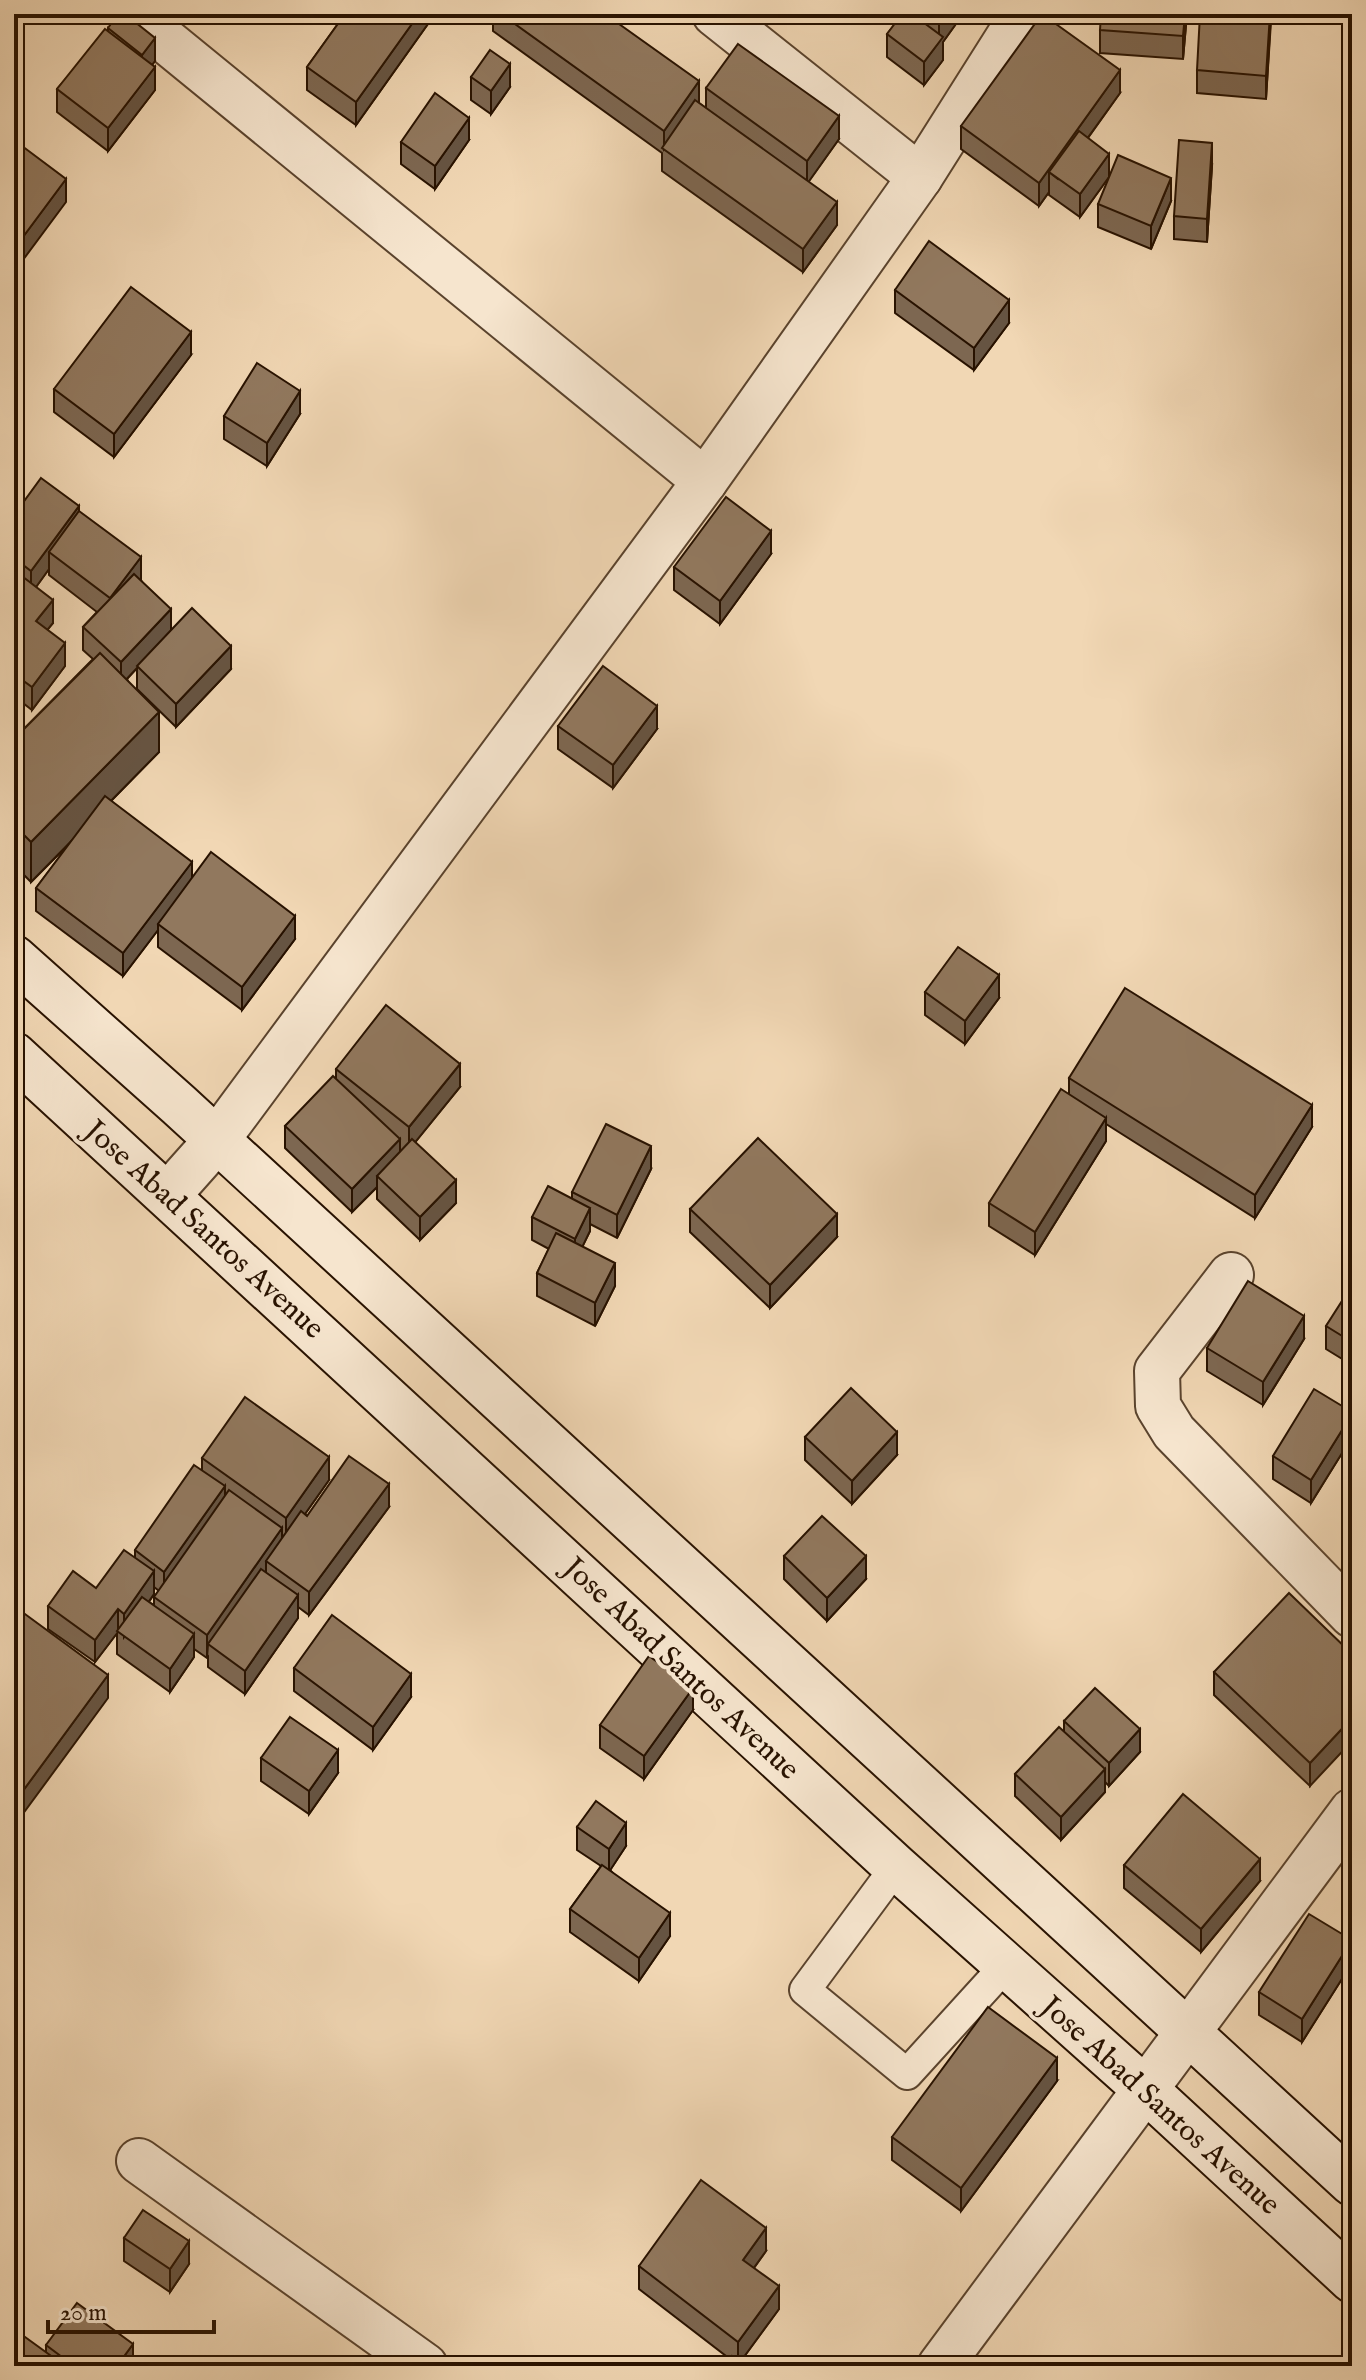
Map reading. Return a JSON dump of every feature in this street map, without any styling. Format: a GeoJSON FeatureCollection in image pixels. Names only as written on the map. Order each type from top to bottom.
{"type":"FeatureCollection","features":[{"type":"Feature","properties":{"kind":"street"},"geometry":{"type":"LineString","coordinates":[[133,14],[705,481]]}},
{"type":"Feature","properties":{"kind":"street"},"geometry":{"type":"LineString","coordinates":[[715,14],[920,177]]}},
{"type":"Feature","properties":{"kind":"street"},"geometry":{"type":"LineString","coordinates":[[168,1195],[216,1141],[705,481],[920,177],[1023,14]]}},
{"type":"Feature","properties":{"kind":"street"},"geometry":{"type":"LineString","coordinates":[[14,958],[1352,2183]]}},
{"type":"Feature","properties":{"kind":"street","name":"Jose Abad Santos Avenue"},"geometry":{"type":"LineString","coordinates":[[14,1055],[896,1867],[1007,1964],[1352,2280]]}},
{"type":"Feature","properties":{"kind":"street"},"geometry":{"type":"LineString","coordinates":[[1231,1275],[1157,1371],[1158,1406],[1174,1432],[1352,1615]]}},
{"type":"Feature","properties":{"kind":"street"},"geometry":{"type":"LineString","coordinates":[[940,2366],[1352,1811]]}},
{"type":"Feature","properties":{"kind":"street"},"geometry":{"type":"LineString","coordinates":[[139,2161],[425,2366]]}},
{"type":"Feature","properties":{"kind":"lane"},"geometry":{"type":"LineString","coordinates":[[896,1867],[805,1990],[907,2074],[1007,1964]]}},
{"type":"Feature","properties":{"kind":"building"},"geometry":{"type":"Polygon","coordinates":[[[118,14],[125,14],[155,38],[142,55],[108,28],[118,14]]]}},
{"type":"Feature","properties":{"kind":"building"},"geometry":{"type":"Polygon","coordinates":[[[345,14],[419,14],[356,102],[307,67],[345,14]]]}},
{"type":"Feature","properties":{"kind":"building"},"geometry":{"type":"Polygon","coordinates":[[[501,14],[605,14],[699,81],[664,131],[501,14]]]}},
{"type":"Feature","properties":{"kind":"building"},"geometry":{"type":"Polygon","coordinates":[[[902,14],[912,14],[943,37],[924,62],[887,34],[902,14]]]}},
{"type":"Feature","properties":{"kind":"building"},"geometry":{"type":"Polygon","coordinates":[[[925,14],[946,14],[939,24],[925,14]]]}},
{"type":"Feature","properties":{"kind":"building"},"geometry":{"type":"Polygon","coordinates":[[[1042,14],[1120,70],[1039,183],[961,126],[1042,14]]]}},
{"type":"Feature","properties":{"kind":"building"},"geometry":{"type":"Polygon","coordinates":[[[1101,14],[1185,14],[1183,36],[1100,30],[1101,14]]]}},
{"type":"Feature","properties":{"kind":"building"},"geometry":{"type":"Polygon","coordinates":[[[1200,14],[1270,14],[1266,76],[1197,70],[1200,14]]]}},
{"type":"Feature","properties":{"kind":"building"},"geometry":{"type":"Polygon","coordinates":[[[105,29],[155,67],[108,128],[57,89],[105,29]]]}},
{"type":"Feature","properties":{"kind":"building"},"geometry":{"type":"Polygon","coordinates":[[[738,44],[839,116],[807,161],[706,88],[738,44]]]}},
{"type":"Feature","properties":{"kind":"building"},"geometry":{"type":"Polygon","coordinates":[[[490,50],[510,64],[491,91],[471,77],[490,50]]]}},
{"type":"Feature","properties":{"kind":"building"},"geometry":{"type":"Polygon","coordinates":[[[435,93],[469,118],[435,166],[401,142],[435,93]]]}},
{"type":"Feature","properties":{"kind":"building"},"geometry":{"type":"Polygon","coordinates":[[[695,100],[837,202],[803,249],[662,148],[695,100]]]}},
{"type":"Feature","properties":{"kind":"building"},"geometry":{"type":"Polygon","coordinates":[[[1079,131],[1109,154],[1080,194],[1049,172],[1079,131]]]}},
{"type":"Feature","properties":{"kind":"building"},"geometry":{"type":"Polygon","coordinates":[[[14,140],[66,179],[14,249],[14,140]]]}},
{"type":"Feature","properties":{"kind":"building"},"geometry":{"type":"Polygon","coordinates":[[[1179,140],[1212,143],[1207,219],[1174,216],[1179,140]]]}},
{"type":"Feature","properties":{"kind":"building"},"geometry":{"type":"Polygon","coordinates":[[[1118,155],[1171,178],[1151,226],[1098,204],[1118,155]]]}},
{"type":"Feature","properties":{"kind":"building"},"geometry":{"type":"Polygon","coordinates":[[[929,241],[1009,300],[974,348],[895,290],[929,241]]]}},
{"type":"Feature","properties":{"kind":"building"},"geometry":{"type":"Polygon","coordinates":[[[131,287],[191,332],[114,434],[54,389],[131,287]]]}},
{"type":"Feature","properties":{"kind":"building"},"geometry":{"type":"Polygon","coordinates":[[[257,363],[300,391],[267,443],[224,416],[257,363]]]}},
{"type":"Feature","properties":{"kind":"building"},"geometry":{"type":"Polygon","coordinates":[[[41,478],[79,506],[31,571],[14,558],[14,515],[41,478]]]}},
{"type":"Feature","properties":{"kind":"building"},"geometry":{"type":"Polygon","coordinates":[[[726,497],[771,531],[720,601],[674,567],[726,497]]]}},
{"type":"Feature","properties":{"kind":"building"},"geometry":{"type":"Polygon","coordinates":[[[79,511],[141,557],[110,598],[49,552],[79,511]]]}},
{"type":"Feature","properties":{"kind":"building"},"geometry":{"type":"Polygon","coordinates":[[[14,570],[53,600],[36,621],[65,643],[32,687],[14,674],[14,570]]]}},
{"type":"Feature","properties":{"kind":"building"},"geometry":{"type":"Polygon","coordinates":[[[134,574],[171,609],[121,662],[83,627],[134,574]]]}},
{"type":"Feature","properties":{"kind":"building"},"geometry":{"type":"Polygon","coordinates":[[[192,608],[231,646],[176,704],[137,666],[192,608]]]}},
{"type":"Feature","properties":{"kind":"building"},"geometry":{"type":"Polygon","coordinates":[[[100,653],[159,712],[31,842],[14,825],[14,739],[100,653]]]}},
{"type":"Feature","properties":{"kind":"building"},"geometry":{"type":"Polygon","coordinates":[[[603,666],[657,706],[613,765],[558,726],[603,666]]]}},
{"type":"Feature","properties":{"kind":"building"},"geometry":{"type":"Polygon","coordinates":[[[105,796],[192,862],[123,953],[36,888],[105,796]]]}},
{"type":"Feature","properties":{"kind":"building"},"geometry":{"type":"Polygon","coordinates":[[[211,852],[295,916],[242,987],[158,924],[211,852]]]}},
{"type":"Feature","properties":{"kind":"building"},"geometry":{"type":"Polygon","coordinates":[[[958,947],[999,975],[965,1021],[925,992],[958,947]]]}},
{"type":"Feature","properties":{"kind":"building"},"geometry":{"type":"Polygon","coordinates":[[[1125,988],[1312,1105],[1255,1195],[1069,1078],[1125,988]]]}},
{"type":"Feature","properties":{"kind":"building"},"geometry":{"type":"Polygon","coordinates":[[[386,1005],[460,1064],[409,1127],[336,1069],[386,1005]]]}},
{"type":"Feature","properties":{"kind":"building"},"geometry":{"type":"Polygon","coordinates":[[[333,1076],[400,1139],[352,1189],[285,1126],[333,1076]]]}},
{"type":"Feature","properties":{"kind":"building"},"geometry":{"type":"Polygon","coordinates":[[[1061,1089],[1106,1118],[1035,1232],[989,1203],[1061,1089]]]}},
{"type":"Feature","properties":{"kind":"building"},"geometry":{"type":"Polygon","coordinates":[[[606,1124],[651,1146],[617,1215],[572,1192],[606,1124]]]}},
{"type":"Feature","properties":{"kind":"building"},"geometry":{"type":"Polygon","coordinates":[[[758,1138],[837,1214],[770,1285],[690,1209],[758,1138]]]}},
{"type":"Feature","properties":{"kind":"building"},"geometry":{"type":"Polygon","coordinates":[[[412,1139],[456,1180],[420,1217],[377,1176],[412,1139]]]}},
{"type":"Feature","properties":{"kind":"building"},"geometry":{"type":"Polygon","coordinates":[[[548,1186],[590,1208],[575,1239],[532,1217],[548,1186]]]}},
{"type":"Feature","properties":{"kind":"building"},"geometry":{"type":"Polygon","coordinates":[[[556,1233],[615,1263],[595,1303],[537,1273],[556,1233]]]}},
{"type":"Feature","properties":{"kind":"building"},"geometry":{"type":"Polygon","coordinates":[[[1248,1281],[1304,1316],[1263,1382],[1207,1348],[1248,1281]]]}},
{"type":"Feature","properties":{"kind":"building"},"geometry":{"type":"Polygon","coordinates":[[[1349,1290],[1352,1292],[1352,1342],[1326,1326],[1349,1290]]]}},
{"type":"Feature","properties":{"kind":"building"},"geometry":{"type":"Polygon","coordinates":[[[851,1388],[897,1432],[852,1481],[805,1437],[851,1388]]]}},
{"type":"Feature","properties":{"kind":"building"},"geometry":{"type":"Polygon","coordinates":[[[1314,1389],[1352,1414],[1311,1480],[1273,1456],[1314,1389]]]}},
{"type":"Feature","properties":{"kind":"building"},"geometry":{"type":"Polygon","coordinates":[[[245,1397],[329,1457],[286,1518],[202,1458],[245,1397]]]}},
{"type":"Feature","properties":{"kind":"building"},"geometry":{"type":"Polygon","coordinates":[[[349,1456],[389,1484],[309,1592],[266,1561],[301,1511],[307,1516],[349,1456]]]}},
{"type":"Feature","properties":{"kind":"building"},"geometry":{"type":"Polygon","coordinates":[[[194,1465],[225,1486],[164,1572],[135,1550],[194,1465]]]}},
{"type":"Feature","properties":{"kind":"building"},"geometry":{"type":"Polygon","coordinates":[[[229,1490],[282,1528],[207,1635],[154,1597],[229,1490]]]}},
{"type":"Feature","properties":{"kind":"building"},"geometry":{"type":"Polygon","coordinates":[[[822,1516],[866,1556],[827,1598],[784,1556],[822,1516]]]}},
{"type":"Feature","properties":{"kind":"building"},"geometry":{"type":"Polygon","coordinates":[[[124,1550],[154,1571],[124,1614],[118,1609],[95,1640],[48,1606],[73,1571],[96,1588],[124,1550]]]}},
{"type":"Feature","properties":{"kind":"building"},"geometry":{"type":"Polygon","coordinates":[[[261,1569],[298,1595],[245,1671],[208,1644],[261,1569]]]}},
{"type":"Feature","properties":{"kind":"building"},"geometry":{"type":"Polygon","coordinates":[[[1289,1593],[1352,1654],[1352,1718],[1310,1763],[1214,1672],[1289,1593]]]}},
{"type":"Feature","properties":{"kind":"building"},"geometry":{"type":"Polygon","coordinates":[[[142,1597],[194,1634],[170,1669],[117,1631],[142,1597]]]}},
{"type":"Feature","properties":{"kind":"building"},"geometry":{"type":"Polygon","coordinates":[[[14,1606],[108,1675],[14,1803],[14,1606]]]}},
{"type":"Feature","properties":{"kind":"building"},"geometry":{"type":"Polygon","coordinates":[[[332,1615],[411,1674],[373,1727],[294,1668],[332,1615]]]}},
{"type":"Feature","properties":{"kind":"building"},"geometry":{"type":"Polygon","coordinates":[[[649,1656],[693,1688],[644,1756],[600,1725],[649,1656]]]}},
{"type":"Feature","properties":{"kind":"building"},"geometry":{"type":"Polygon","coordinates":[[[1095,1688],[1140,1729],[1109,1763],[1064,1721],[1095,1688]]]}},
{"type":"Feature","properties":{"kind":"building"},"geometry":{"type":"Polygon","coordinates":[[[290,1717],[338,1750],[309,1791],[261,1758],[290,1717]]]}},
{"type":"Feature","properties":{"kind":"building"},"geometry":{"type":"Polygon","coordinates":[[[1059,1727],[1105,1769],[1061,1817],[1015,1774],[1059,1727]]]}},
{"type":"Feature","properties":{"kind":"building"},"geometry":{"type":"Polygon","coordinates":[[[1183,1794],[1260,1859],[1201,1929],[1124,1865],[1183,1794]]]}},
{"type":"Feature","properties":{"kind":"building"},"geometry":{"type":"Polygon","coordinates":[[[596,1801],[626,1823],[609,1849],[577,1827],[596,1801]]]}},
{"type":"Feature","properties":{"kind":"building"},"geometry":{"type":"Polygon","coordinates":[[[602,1865],[670,1913],[639,1958],[570,1909],[602,1865]]]}},
{"type":"Feature","properties":{"kind":"building"},"geometry":{"type":"Polygon","coordinates":[[[1309,1914],[1352,1940],[1302,2019],[1259,1992],[1309,1914]]]}},
{"type":"Feature","properties":{"kind":"building"},"geometry":{"type":"Polygon","coordinates":[[[988,2007],[1057,2058],[961,2188],[892,2137],[988,2007]]]}},
{"type":"Feature","properties":{"kind":"building"},"geometry":{"type":"Polygon","coordinates":[[[701,2180],[766,2228],[743,2260],[779,2286],[738,2342],[639,2266],[701,2180]]]}},
{"type":"Feature","properties":{"kind":"building"},"geometry":{"type":"Polygon","coordinates":[[[143,2210],[189,2241],[170,2269],[124,2238],[143,2210]]]}},
{"type":"Feature","properties":{"kind":"building"},"geometry":{"type":"Polygon","coordinates":[[[77,2303],[133,2344],[117,2366],[74,2366],[46,2345],[77,2303]]]}},
{"type":"Feature","properties":{"kind":"building"},"geometry":{"type":"Polygon","coordinates":[[[14,2329],[65,2366],[14,2366],[14,2329]]]}},
{"type":"Feature","properties":{"kind":"building"},"geometry":{"type":"Polygon","coordinates":[[[732,2356],[745,2366],[725,2366],[732,2356]]]}}]}
